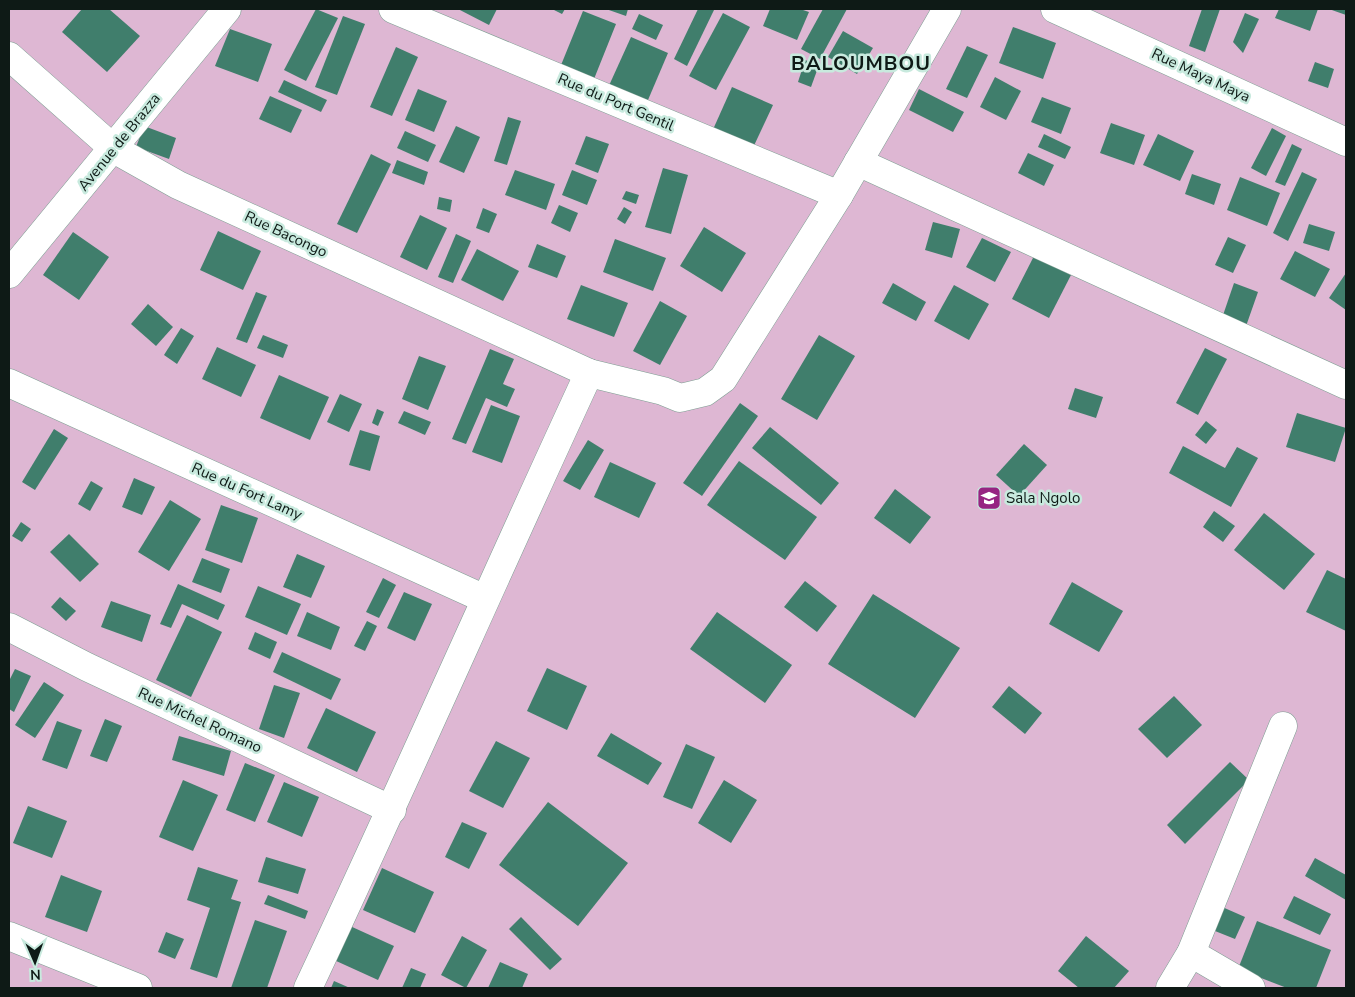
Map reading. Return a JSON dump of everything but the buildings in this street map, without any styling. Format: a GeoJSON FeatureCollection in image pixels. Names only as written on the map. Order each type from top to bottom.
{"type":"FeatureCollection","features":[{"type":"Feature","properties":{"kind":"street","name":"Avenue de Brazza"},"geometry":{"type":"LineString","coordinates":[[9,274],[228,9]]}},
{"type":"Feature","properties":{"kind":"street","name":"Rue du Port Gentil"},"geometry":{"type":"LineString","coordinates":[[393,9],[839,195]]}},
{"type":"Feature","properties":{"kind":"street","name":"Rue Bacongo"},"geometry":{"type":"LineString","coordinates":[[9,56],[114,149],[178,185],[589,373],[663,390],[680,398],[705,392],[723,379],[839,195],[947,9]]}},
{"type":"Feature","properties":{"kind":"street","name":"Rue Maya Maya"},"geometry":{"type":"LineString","coordinates":[[1055,9],[1346,142]]}},
{"type":"Feature","properties":{"kind":"street"},"geometry":{"type":"LineString","coordinates":[[858,162],[1346,385]]}},
{"type":"Feature","properties":{"kind":"street"},"geometry":{"type":"LineString","coordinates":[[308,988],[392,810],[485,599],[589,373]]}},
{"type":"Feature","properties":{"kind":"street","name":"Rue du Fort Lamy"},"geometry":{"type":"LineString","coordinates":[[9,383],[485,599]]}},
{"type":"Feature","properties":{"kind":"street","name":"Rue Michel Romano"},"geometry":{"type":"LineString","coordinates":[[9,627],[87,667],[392,810]]}},
{"type":"Feature","properties":{"kind":"street"},"geometry":{"type":"LineString","coordinates":[[1170,988],[1191,953],[1283,726]]}},
{"type":"Feature","properties":{"kind":"street"},"geometry":{"type":"LineString","coordinates":[[12,946],[138,988]]}},
{"type":"Feature","properties":{"kind":"street"},"geometry":{"type":"LineString","coordinates":[[1191,953],[1251,988]]}},
{"type":"Feature","properties":{"kind":"shaded area"},"geometry":{"type":"Polygon","coordinates":[[[9,9],[1346,9],[1346,988],[9,988],[9,9]]]}},
{"type":"Feature","properties":{"kind":"place","name":"Sala Ngolo"},"geometry":{"type":"Point","coordinates":[989,498]}},
{"type":"Feature","properties":{"kind":"district","name":"BALOUMBOU"},"geometry":{"type":"Point","coordinates":[861,63]}}]}
